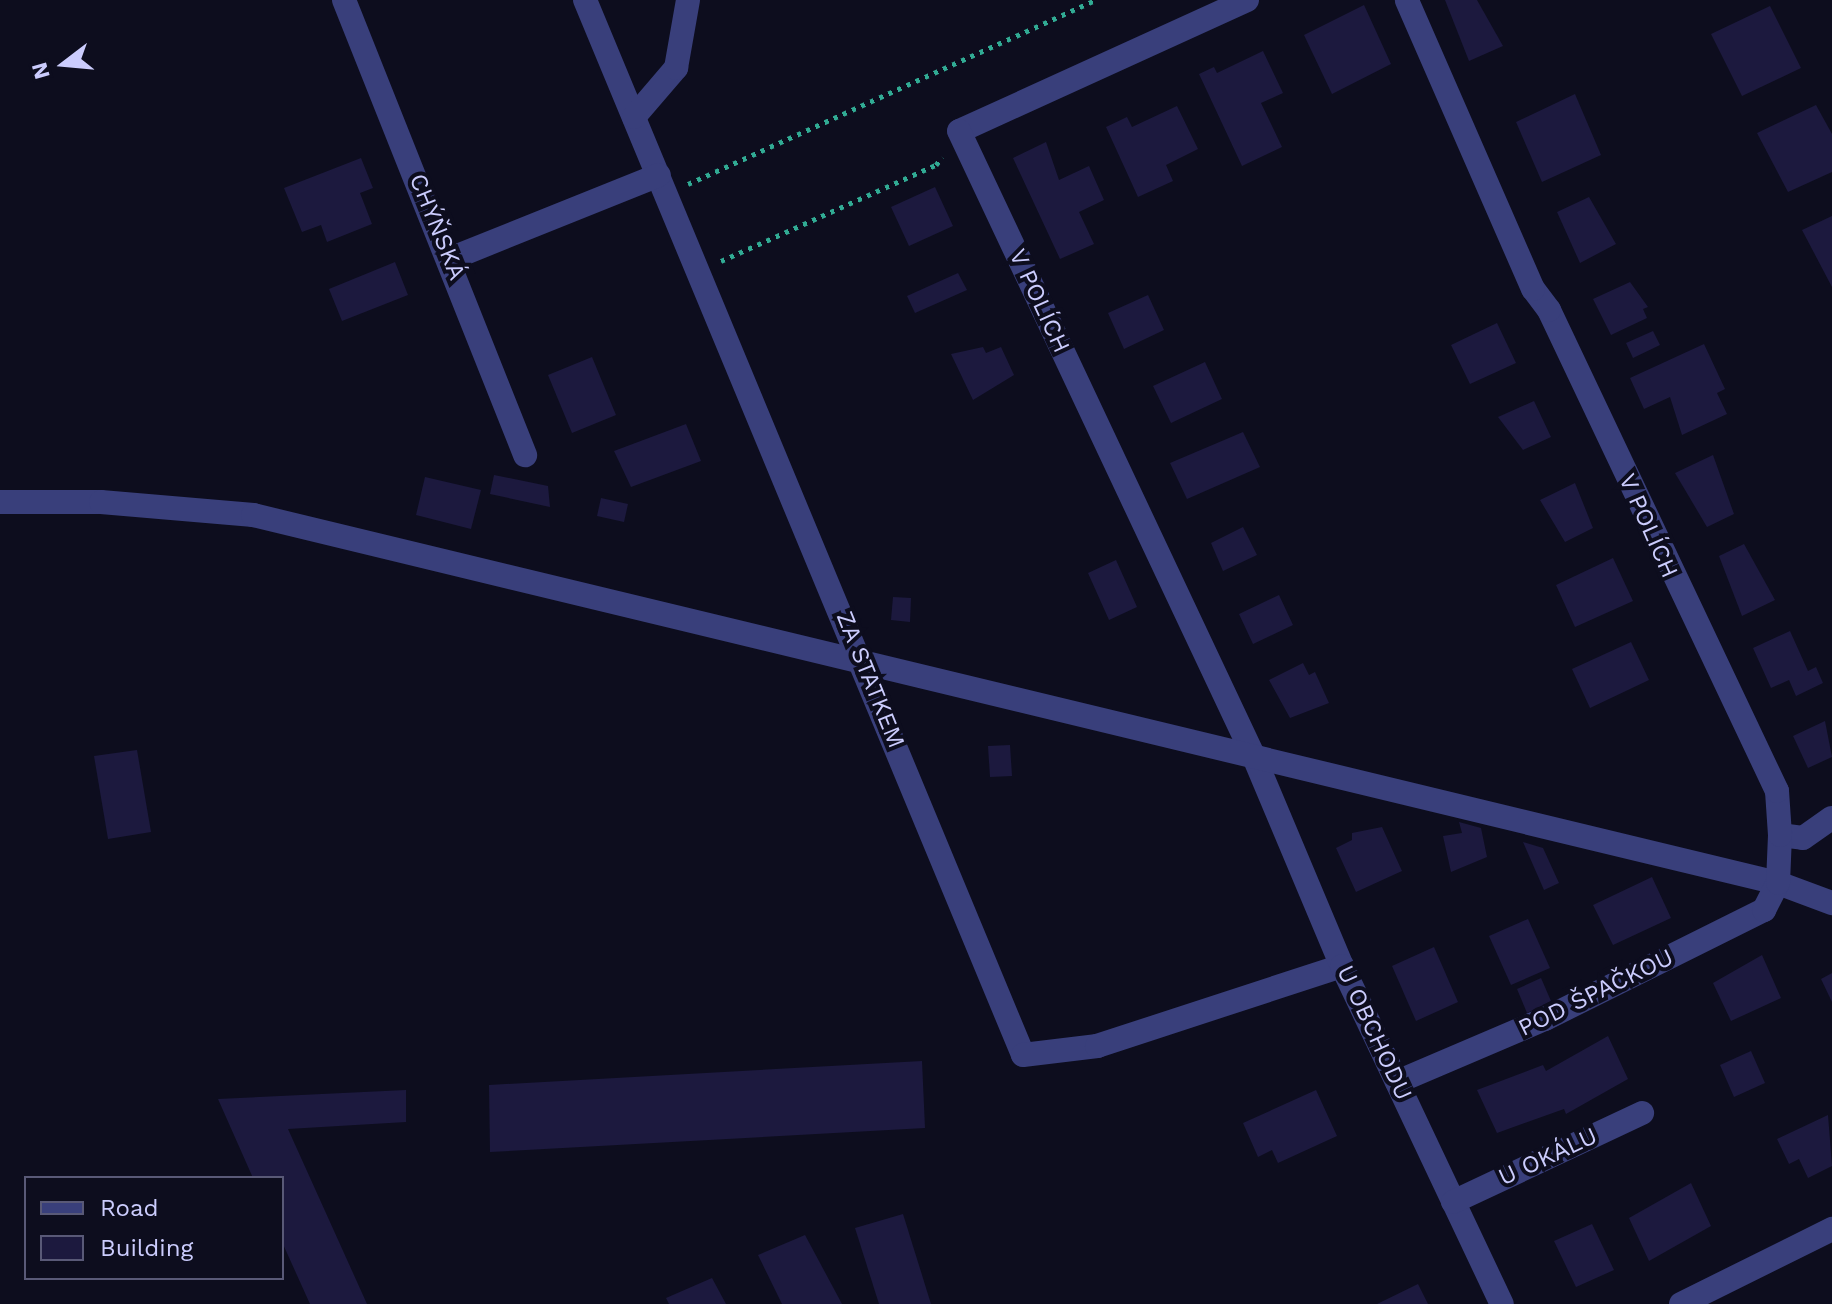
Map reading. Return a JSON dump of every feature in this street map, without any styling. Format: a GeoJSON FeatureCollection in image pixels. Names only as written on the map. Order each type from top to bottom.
{"type":"FeatureCollection","features":[{"type":"Feature","properties":{"kind":"street","name":"CHÝŇSKÁ"},"geometry":{"type":"LineString","coordinates":[[344,0],[450,259],[525,455]]}},
{"type":"Feature","properties":{"kind":"street","name":"ZA STATKEM"},"geometry":{"type":"LineString","coordinates":[[585,0],[862,659],[1023,1055],[1097,1046],[1342,966]]}},
{"type":"Feature","properties":{"kind":"street"},"geometry":{"type":"LineString","coordinates":[[634,117],[676,68],[688,0]]}},
{"type":"Feature","properties":{"kind":"street"},"geometry":{"type":"LineString","coordinates":[[959,131],[1247,0]]}},
{"type":"Feature","properties":{"kind":"street","name":"V POLÍCH"},"geometry":{"type":"LineString","coordinates":[[1407,0],[1533,289],[1575,362],[1637,506],[1777,791],[1780,835],[1778,883]]}},
{"type":"Feature","properties":{"kind":"street","name":"V POLÍCH"},"geometry":{"type":"LineString","coordinates":[[959,131],[1254,757]]}},
{"type":"Feature","properties":{"kind":"street"},"geometry":{"type":"LineString","coordinates":[[450,259],[663,184]]}},
{"type":"Feature","properties":{"kind":"street"},"geometry":{"type":"LineString","coordinates":[[0,502],[101,502],[253,515],[862,659],[1778,883],[1832,903]]}},
{"type":"Feature","properties":{"kind":"street","name":"U OBCHODU"},"geometry":{"type":"LineString","coordinates":[[1254,757],[1342,966],[1502,1304]]}},
{"type":"Feature","properties":{"kind":"street"},"geometry":{"type":"LineString","coordinates":[[1780,835],[1803,838],[1832,818]]}},
{"type":"Feature","properties":{"kind":"street","name":"POD ŠPAČKOU"},"geometry":{"type":"LineString","coordinates":[[1397,1082],[1545,1019],[1764,910],[1778,883]]}},
{"type":"Feature","properties":{"kind":"street","name":"U OKÁLU"},"geometry":{"type":"LineString","coordinates":[[1453,1202],[1642,1113]]}},
{"type":"Feature","properties":{"kind":"street"},"geometry":{"type":"LineString","coordinates":[[1681,1304],[1832,1229]]}},
{"type":"Feature","properties":{"kind":"path"},"geometry":{"type":"LineString","coordinates":[[663,184],[1095,0]]}},
{"type":"Feature","properties":{"kind":"path"},"geometry":{"type":"LineString","coordinates":[[698,271],[936,165],[959,131]]}},
{"type":"Feature","properties":{"kind":"building"},"geometry":{"type":"Polygon","coordinates":[[[1445,0],[1477,0],[1503,46],[1469,61],[1445,0]]]}},
{"type":"Feature","properties":{"kind":"building"},"geometry":{"type":"Polygon","coordinates":[[[1364,5],[1391,64],[1332,94],[1304,35],[1364,5]]]}},
{"type":"Feature","properties":{"kind":"building"},"geometry":{"type":"Polygon","coordinates":[[[1770,6],[1801,68],[1742,96],[1711,34],[1770,6]]]}},
{"type":"Feature","properties":{"kind":"building"},"geometry":{"type":"Polygon","coordinates":[[[1263,51],[1283,93],[1261,103],[1282,147],[1242,166],[1199,74],[1214,67],[1217,73],[1263,51]]]}},
{"type":"Feature","properties":{"kind":"building"},"geometry":{"type":"Polygon","coordinates":[[[1575,94],[1601,155],[1542,182],[1516,122],[1575,94]]]}},
{"type":"Feature","properties":{"kind":"building"},"geometry":{"type":"Polygon","coordinates":[[[1816,105],[1832,134],[1832,172],[1788,192],[1757,133],[1816,105]]]}},
{"type":"Feature","properties":{"kind":"building"},"geometry":{"type":"Polygon","coordinates":[[[1177,106],[1198,149],[1166,165],[1173,181],[1138,197],[1106,127],[1127,117],[1132,127],[1177,106]]]}},
{"type":"Feature","properties":{"kind":"building"},"geometry":{"type":"Polygon","coordinates":[[[1046,142],[1059,180],[1089,166],[1104,200],[1079,212],[1094,244],[1060,259],[1013,158],[1046,142]]]}},
{"type":"Feature","properties":{"kind":"building"},"geometry":{"type":"Polygon","coordinates":[[[361,158],[373,188],[360,193],[372,224],[327,242],[321,225],[302,232],[284,188],[361,158]]]}},
{"type":"Feature","properties":{"kind":"building"},"geometry":{"type":"Polygon","coordinates":[[[935,187],[953,226],[909,246],[891,207],[935,187]]]}},
{"type":"Feature","properties":{"kind":"building"},"geometry":{"type":"Polygon","coordinates":[[[1589,197],[1616,244],[1580,263],[1557,212],[1589,197]]]}},
{"type":"Feature","properties":{"kind":"building"},"geometry":{"type":"Polygon","coordinates":[[[1832,216],[1832,287],[1802,230],[1832,216]]]}},
{"type":"Feature","properties":{"kind":"building"},"geometry":{"type":"Polygon","coordinates":[[[395,262],[408,295],[342,321],[329,289],[395,262]]]}},
{"type":"Feature","properties":{"kind":"building"},"geometry":{"type":"Polygon","coordinates":[[[958,273],[967,290],[915,313],[907,296],[958,273]]]}},
{"type":"Feature","properties":{"kind":"building"},"geometry":{"type":"Polygon","coordinates":[[[1630,282],[1648,307],[1643,309],[1647,318],[1611,335],[1593,299],[1630,282]]]}},
{"type":"Feature","properties":{"kind":"building"},"geometry":{"type":"Polygon","coordinates":[[[1148,295],[1164,330],[1124,349],[1108,313],[1148,295]]]}},
{"type":"Feature","properties":{"kind":"building"},"geometry":{"type":"Polygon","coordinates":[[[1497,323],[1516,363],[1470,384],[1451,345],[1497,323]]]}},
{"type":"Feature","properties":{"kind":"building"},"geometry":{"type":"Polygon","coordinates":[[[1653,331],[1660,345],[1633,358],[1626,343],[1653,331]]]}},
{"type":"Feature","properties":{"kind":"building"},"geometry":{"type":"Polygon","coordinates":[[[1704,344],[1725,389],[1717,393],[1727,414],[1682,435],[1670,397],[1644,409],[1630,378],[1704,344]]]}},
{"type":"Feature","properties":{"kind":"building"},"geometry":{"type":"Polygon","coordinates":[[[983,347],[986,353],[1001,347],[1014,375],[973,400],[951,354],[983,347]]]}},
{"type":"Feature","properties":{"kind":"building"},"geometry":{"type":"Polygon","coordinates":[[[592,357],[616,415],[572,433],[548,375],[592,357]]]}},
{"type":"Feature","properties":{"kind":"building"},"geometry":{"type":"Polygon","coordinates":[[[1205,362],[1222,399],[1171,423],[1153,386],[1205,362]]]}},
{"type":"Feature","properties":{"kind":"building"},"geometry":{"type":"Polygon","coordinates":[[[1534,401],[1551,437],[1523,450],[1498,417],[1534,401]]]}},
{"type":"Feature","properties":{"kind":"building"},"geometry":{"type":"Polygon","coordinates":[[[686,424],[701,461],[631,487],[614,451],[686,424]]]}},
{"type":"Feature","properties":{"kind":"building"},"geometry":{"type":"Polygon","coordinates":[[[1243,432],[1260,467],[1187,499],[1170,463],[1243,432]]]}},
{"type":"Feature","properties":{"kind":"building"},"geometry":{"type":"Polygon","coordinates":[[[1713,455],[1734,514],[1707,527],[1675,473],[1713,455]]]}},
{"type":"Feature","properties":{"kind":"building"},"geometry":{"type":"Polygon","coordinates":[[[494,475],[548,486],[550,507],[490,494],[494,475]]]}},
{"type":"Feature","properties":{"kind":"building"},"geometry":{"type":"Polygon","coordinates":[[[425,477],[481,490],[471,529],[416,515],[425,477]]]}},
{"type":"Feature","properties":{"kind":"building"},"geometry":{"type":"Polygon","coordinates":[[[1575,483],[1593,528],[1565,542],[1540,500],[1575,483]]]}},
{"type":"Feature","properties":{"kind":"building"},"geometry":{"type":"Polygon","coordinates":[[[601,498],[628,504],[624,522],[597,516],[601,498]]]}},
{"type":"Feature","properties":{"kind":"building"},"geometry":{"type":"Polygon","coordinates":[[[1243,527],[1257,555],[1223,571],[1211,543],[1243,527]]]}},
{"type":"Feature","properties":{"kind":"building"},"geometry":{"type":"Polygon","coordinates":[[[1744,544],[1775,600],[1742,616],[1719,556],[1744,544]]]}},
{"type":"Feature","properties":{"kind":"building"},"geometry":{"type":"Polygon","coordinates":[[[1613,558],[1633,601],[1575,627],[1556,585],[1613,558]]]}},
{"type":"Feature","properties":{"kind":"building"},"geometry":{"type":"Polygon","coordinates":[[[1116,560],[1137,607],[1109,620],[1088,573],[1116,560]]]}},
{"type":"Feature","properties":{"kind":"building"},"geometry":{"type":"Polygon","coordinates":[[[1279,595],[1293,625],[1253,644],[1239,614],[1279,595]]]}},
{"type":"Feature","properties":{"kind":"building"},"geometry":{"type":"Polygon","coordinates":[[[893,597],[911,598],[910,622],[891,620],[893,597]]]}},
{"type":"Feature","properties":{"kind":"building"},"geometry":{"type":"Polygon","coordinates":[[[1790,631],[1808,671],[1816,667],[1823,683],[1796,696],[1789,680],[1771,688],[1753,648],[1790,631]]]}},
{"type":"Feature","properties":{"kind":"building"},"geometry":{"type":"Polygon","coordinates":[[[1631,642],[1649,680],[1590,708],[1572,669],[1631,642]]]}},
{"type":"Feature","properties":{"kind":"building"},"geometry":{"type":"Polygon","coordinates":[[[1303,663],[1309,675],[1315,672],[1329,703],[1290,718],[1269,680],[1303,663]]]}},
{"type":"Feature","properties":{"kind":"building"},"geometry":{"type":"Polygon","coordinates":[[[1825,721],[1832,757],[1808,768],[1793,736],[1825,721]]]}},
{"type":"Feature","properties":{"kind":"building"},"geometry":{"type":"Polygon","coordinates":[[[1010,745],[1012,776],[990,777],[988,746],[1010,745]]]}},
{"type":"Feature","properties":{"kind":"building"},"geometry":{"type":"Polygon","coordinates":[[[137,750],[151,832],[108,839],[94,756],[137,750]]]}},
{"type":"Feature","properties":{"kind":"building"},"geometry":{"type":"Polygon","coordinates":[[[1459,822],[1481,828],[1487,857],[1451,872],[1443,836],[1462,833],[1459,822]]]}},
{"type":"Feature","properties":{"kind":"building"},"geometry":{"type":"Polygon","coordinates":[[[1382,827],[1402,871],[1356,892],[1336,848],[1352,840],[1352,833],[1382,827]]]}},
{"type":"Feature","properties":{"kind":"building"},"geometry":{"type":"Polygon","coordinates":[[[1523,842],[1543,848],[1559,883],[1544,890],[1523,842]]]}},
{"type":"Feature","properties":{"kind":"building"},"geometry":{"type":"Polygon","coordinates":[[[1652,877],[1671,918],[1613,945],[1593,905],[1652,877]]]}},
{"type":"Feature","properties":{"kind":"building"},"geometry":{"type":"Polygon","coordinates":[[[1528,919],[1550,968],[1511,985],[1489,936],[1528,919]]]}},
{"type":"Feature","properties":{"kind":"building"},"geometry":{"type":"Polygon","coordinates":[[[1434,947],[1458,1002],[1416,1021],[1392,966],[1434,947]]]}},
{"type":"Feature","properties":{"kind":"building"},"geometry":{"type":"Polygon","coordinates":[[[1762,955],[1781,998],[1731,1021],[1713,983],[1762,955]]]}},
{"type":"Feature","properties":{"kind":"building"},"geometry":{"type":"Polygon","coordinates":[[[1832,973],[1832,1002],[1821,979],[1832,973]]]}},
{"type":"Feature","properties":{"kind":"building"},"geometry":{"type":"Polygon","coordinates":[[[1541,978],[1551,1001],[1527,1013],[1517,989],[1541,978]]]}},
{"type":"Feature","properties":{"kind":"building"},"geometry":{"type":"Polygon","coordinates":[[[1608,1036],[1628,1079],[1566,1114],[1564,1109],[1497,1133],[1477,1090],[1543,1065],[1546,1071],[1608,1036]]]}},
{"type":"Feature","properties":{"kind":"building"},"geometry":{"type":"Polygon","coordinates":[[[1751,1051],[1765,1083],[1734,1097],[1720,1065],[1751,1051]]]}},
{"type":"Feature","properties":{"kind":"building"},"geometry":{"type":"Polygon","coordinates":[[[922,1061],[925,1128],[490,1152],[489,1085],[922,1061]]]}},
{"type":"Feature","properties":{"kind":"building"},"geometry":{"type":"Polygon","coordinates":[[[406,1090],[406,1122],[288,1129],[367,1304],[310,1304],[284,1246],[284,1176],[252,1176],[218,1099],[406,1090]]]}},
{"type":"Feature","properties":{"kind":"building"},"geometry":{"type":"Polygon","coordinates":[[[1316,1090],[1337,1136],[1278,1163],[1272,1150],[1258,1157],[1243,1123],[1316,1090]]]}},
{"type":"Feature","properties":{"kind":"building"},"geometry":{"type":"Polygon","coordinates":[[[1828,1115],[1832,1166],[1808,1178],[1799,1159],[1789,1164],[1777,1139],[1828,1115]]]}},
{"type":"Feature","properties":{"kind":"building"},"geometry":{"type":"Polygon","coordinates":[[[1691,1183],[1711,1226],[1649,1261],[1629,1218],[1691,1183]]]}},
{"type":"Feature","properties":{"kind":"building"},"geometry":{"type":"Polygon","coordinates":[[[903,1214],[931,1304],[879,1304],[855,1228],[903,1214]]]}},
{"type":"Feature","properties":{"kind":"building"},"geometry":{"type":"Polygon","coordinates":[[[1592,1224],[1614,1270],[1576,1287],[1554,1241],[1592,1224]]]}},
{"type":"Feature","properties":{"kind":"building"},"geometry":{"type":"Polygon","coordinates":[[[805,1235],[842,1304],[782,1304],[758,1255],[805,1235]]]}},
{"type":"Feature","properties":{"kind":"building"},"geometry":{"type":"Polygon","coordinates":[[[712,1278],[726,1304],[669,1304],[666,1298],[712,1278]]]}},
{"type":"Feature","properties":{"kind":"building"},"geometry":{"type":"Polygon","coordinates":[[[1418,1284],[1428,1304],[1377,1304],[1418,1284]]]}}]}
